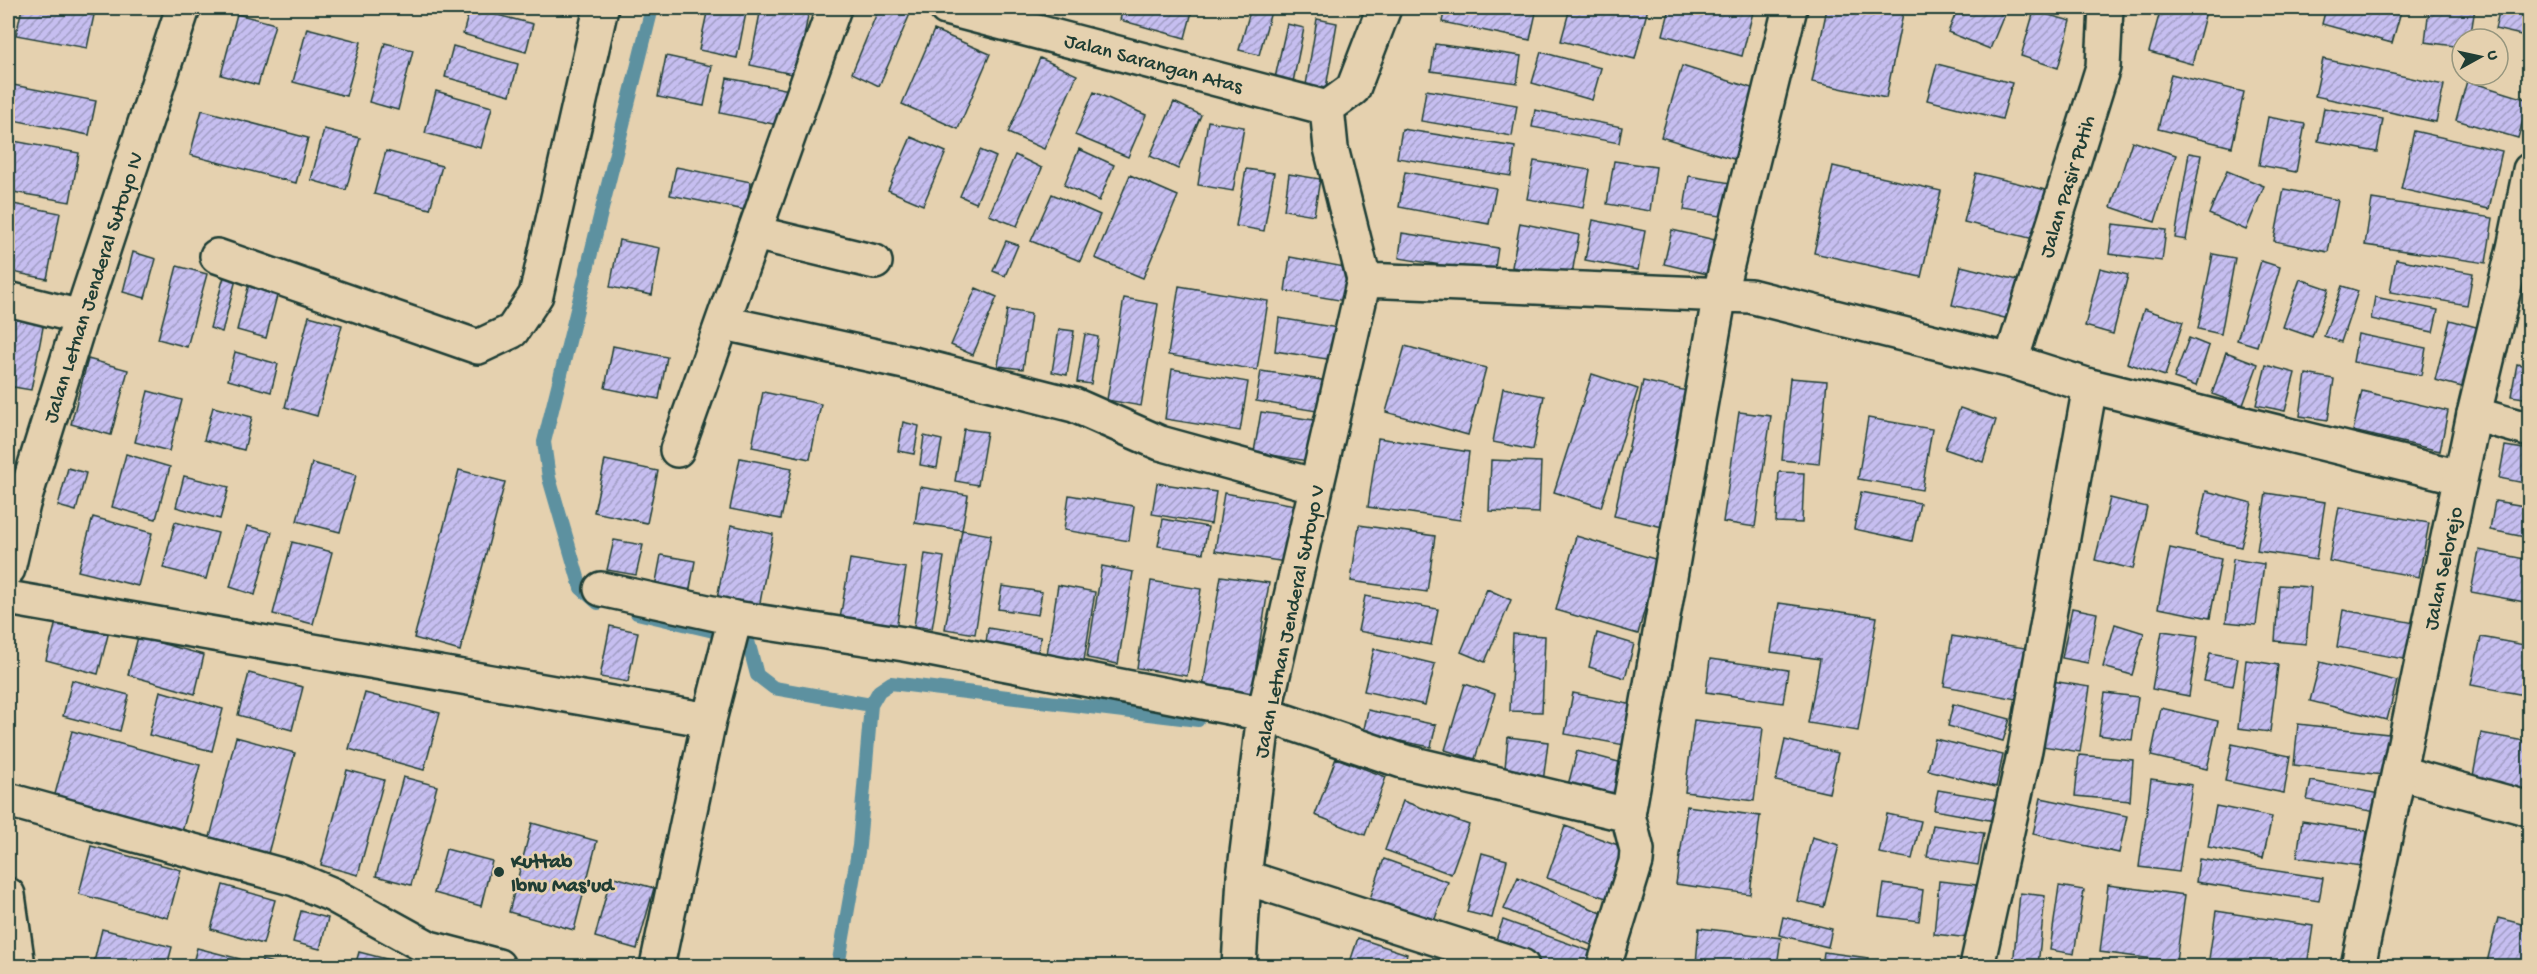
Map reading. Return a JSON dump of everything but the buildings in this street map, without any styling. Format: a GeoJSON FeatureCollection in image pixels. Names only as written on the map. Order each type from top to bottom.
{"type":"FeatureCollection","features":[{"type":"Feature","properties":{"kind":"street","name":"Jalan Letnan Jenderal Sutoyo IV"},"geometry":{"type":"LineString","coordinates":[[8,569],[23,504],[81,317],[183,8]]}},
{"type":"Feature","properties":{"kind":"street"},"geometry":{"type":"LineString","coordinates":[[217,256],[478,347],[512,330],[536,295],[601,8]]}},
{"type":"Feature","properties":{"kind":"street"},"geometry":{"type":"LineString","coordinates":[[677,450],[834,8]]}},
{"type":"Feature","properties":{"kind":"street","name":"Jalan Sarangan Atas"},"geometry":{"type":"LineString","coordinates":[[946,8],[1327,108]]}},
{"type":"Feature","properties":{"kind":"street"},"geometry":{"type":"LineString","coordinates":[[1384,8],[1353,88],[1327,108],[1331,148],[1364,280],[1750,296],[2011,361],[2090,386],[2460,477]]}},
{"type":"Feature","properties":{"kind":"street"},"geometry":{"type":"LineString","coordinates":[[1604,966],[1636,862],[1637,850],[1628,815],[1720,293],[1790,8]]}},
{"type":"Feature","properties":{"kind":"street","name":"Jalan Pasir Putih"},"geometry":{"type":"LineString","coordinates":[[2011,361],[2103,68],[2106,8]]}},
{"type":"Feature","properties":{"kind":"street","name":"Jalan Selorejo"},"geometry":{"type":"LineString","coordinates":[[2358,966],[2474,414],[2522,249],[2529,170]]}},
{"type":"Feature","properties":{"kind":"street"},"geometry":{"type":"LineString","coordinates":[[755,233],[875,262]]}},
{"type":"Feature","properties":{"kind":"street","name":"Jalan Letnan Jenderal Sutoyo V"},"geometry":{"type":"LineString","coordinates":[[1239,966],[1244,877],[1264,714],[1364,280]]}},
{"type":"Feature","properties":{"kind":"street"},"geometry":{"type":"LineString","coordinates":[[8,299],[81,317]]}},
{"type":"Feature","properties":{"kind":"street"},"geometry":{"type":"LineString","coordinates":[[724,323],[913,364],[1074,405],[1160,443],[1316,486]]}},
{"type":"Feature","properties":{"kind":"street"},"geometry":{"type":"LineString","coordinates":[[1977,966],[2025,750],[2090,386]]}},
{"type":"Feature","properties":{"kind":"street"},"geometry":{"type":"LineString","coordinates":[[2474,414],[2529,430]]}},
{"type":"Feature","properties":{"kind":"street"},"geometry":{"type":"LineString","coordinates":[[601,589],[732,628],[904,644],[1264,714],[1402,761],[1628,815]]}},
{"type":"Feature","properties":{"kind":"street"},"geometry":{"type":"LineString","coordinates":[[8,598],[709,720]]}},
{"type":"Feature","properties":{"kind":"street"},"geometry":{"type":"LineString","coordinates":[[657,966],[709,720],[732,628]]}},
{"type":"Feature","properties":{"kind":"street"},"geometry":{"type":"LineString","coordinates":[[2400,773],[2529,809]]}},
{"type":"Feature","properties":{"kind":"street"},"geometry":{"type":"LineString","coordinates":[[8,800],[295,879],[333,895],[429,948],[498,966]]}},
{"type":"Feature","properties":{"kind":"street"},"geometry":{"type":"LineString","coordinates":[[1244,877],[1522,966]]}},
{"type":"Feature","properties":{"kind":"street"},"geometry":{"type":"LineString","coordinates":[[8,895],[18,966]]}},
{"type":"Feature","properties":{"kind":"waterway"},"geometry":{"type":"LineString","coordinates":[[598,603],[581,588],[549,478],[544,442],[652,8]]}},
{"type":"Feature","properties":{"kind":"waterway"},"geometry":{"type":"LineString","coordinates":[[637,613],[748,641],[757,675],[774,688],[871,705],[859,846],[838,966]]}},
{"type":"Feature","properties":{"kind":"waterway"},"geometry":{"type":"LineString","coordinates":[[871,705],[879,691],[891,683],[1198,720]]}},
{"type":"Feature","properties":{"kind":"place","name":"Kuttab Ibnu Mas'ud"},"geometry":{"type":"Point","coordinates":[499,872]}}]}
